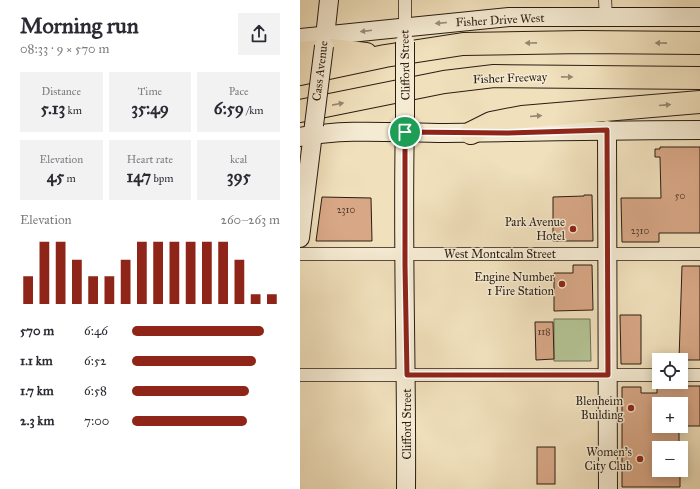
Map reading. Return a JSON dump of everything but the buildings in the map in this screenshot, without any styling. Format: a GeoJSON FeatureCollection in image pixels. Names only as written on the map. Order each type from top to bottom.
{"type":"FeatureCollection","features":[{"type":"Feature","properties":{"kind":"highway"},"geometry":{"type":"LineString","coordinates":[[300,74],[385,56],[463,44],[583,42],[700,43]]}},
{"type":"Feature","properties":{"kind":"highway"},"geometry":{"type":"LineString","coordinates":[[300,53],[332,50],[385,56]]}},
{"type":"Feature","properties":{"kind":"highway","name":"Fisher Freeway"},"geometry":{"type":"LineString","coordinates":[[307,127],[444,82],[494,76],[700,78]]}},
{"type":"Feature","properties":{"kind":"highway"},"geometry":{"type":"LineString","coordinates":[[471,133],[490,123],[522,118],[700,102]]}},
{"type":"Feature","properties":{"kind":"street","name":"Cass Avenue"},"geometry":{"type":"LineString","coordinates":[[300,238],[307,127],[324,41],[329,0]]}},
{"type":"Feature","properties":{"kind":"street","name":"Clifford Street"},"geometry":{"type":"LineString","coordinates":[[405,0],[405,255],[407,375],[406,489]]}},
{"type":"Feature","properties":{"kind":"street","name":"Fisher Drive West"},"geometry":{"type":"LineString","coordinates":[[300,38],[324,41],[405,34],[509,17],[605,8],[700,17]]}},
{"type":"Feature","properties":{"kind":"street"},"geometry":{"type":"LineString","coordinates":[[307,127],[358,132],[405,127],[471,133],[607,130],[700,130]]}},
{"type":"Feature","properties":{"kind":"street"},"geometry":{"type":"LineString","coordinates":[[607,130],[608,489]]}},
{"type":"Feature","properties":{"kind":"street","name":"West Montcalm Street"},"geometry":{"type":"LineString","coordinates":[[300,254],[700,254]]}},
{"type":"Feature","properties":{"kind":"street"},"geometry":{"type":"LineString","coordinates":[[300,375],[652,375]]}},
{"type":"Feature","properties":{"kind":"street"},"geometry":{"type":"LineString","coordinates":[[688,375],[700,375]]}},
{"type":"Feature","properties":{"kind":"green space"},"geometry":{"type":"Polygon","coordinates":[[[554,319],[590,319],[591,361],[554,361],[554,319]]]}},
{"type":"Feature","properties":{"kind":"place","name":"Park Avenue Hotel"},"geometry":{"type":"Point","coordinates":[573,229]}},
{"type":"Feature","properties":{"kind":"place","name":"Engine Number 1 Fire Station"},"geometry":{"type":"Point","coordinates":[562,284]}},
{"type":"Feature","properties":{"kind":"place","name":"Blenheim Building"},"geometry":{"type":"Point","coordinates":[631,408]}},
{"type":"Feature","properties":{"kind":"place","name":"Women's City Club"},"geometry":{"type":"Point","coordinates":[640,459]}},
{"type":"Feature","properties":{"kind":"route"},"geometry":{"type":"LineString","coordinates":[[607,130],[608,375],[407,375],[405,132],[507,133],[607,130]]}}]}
